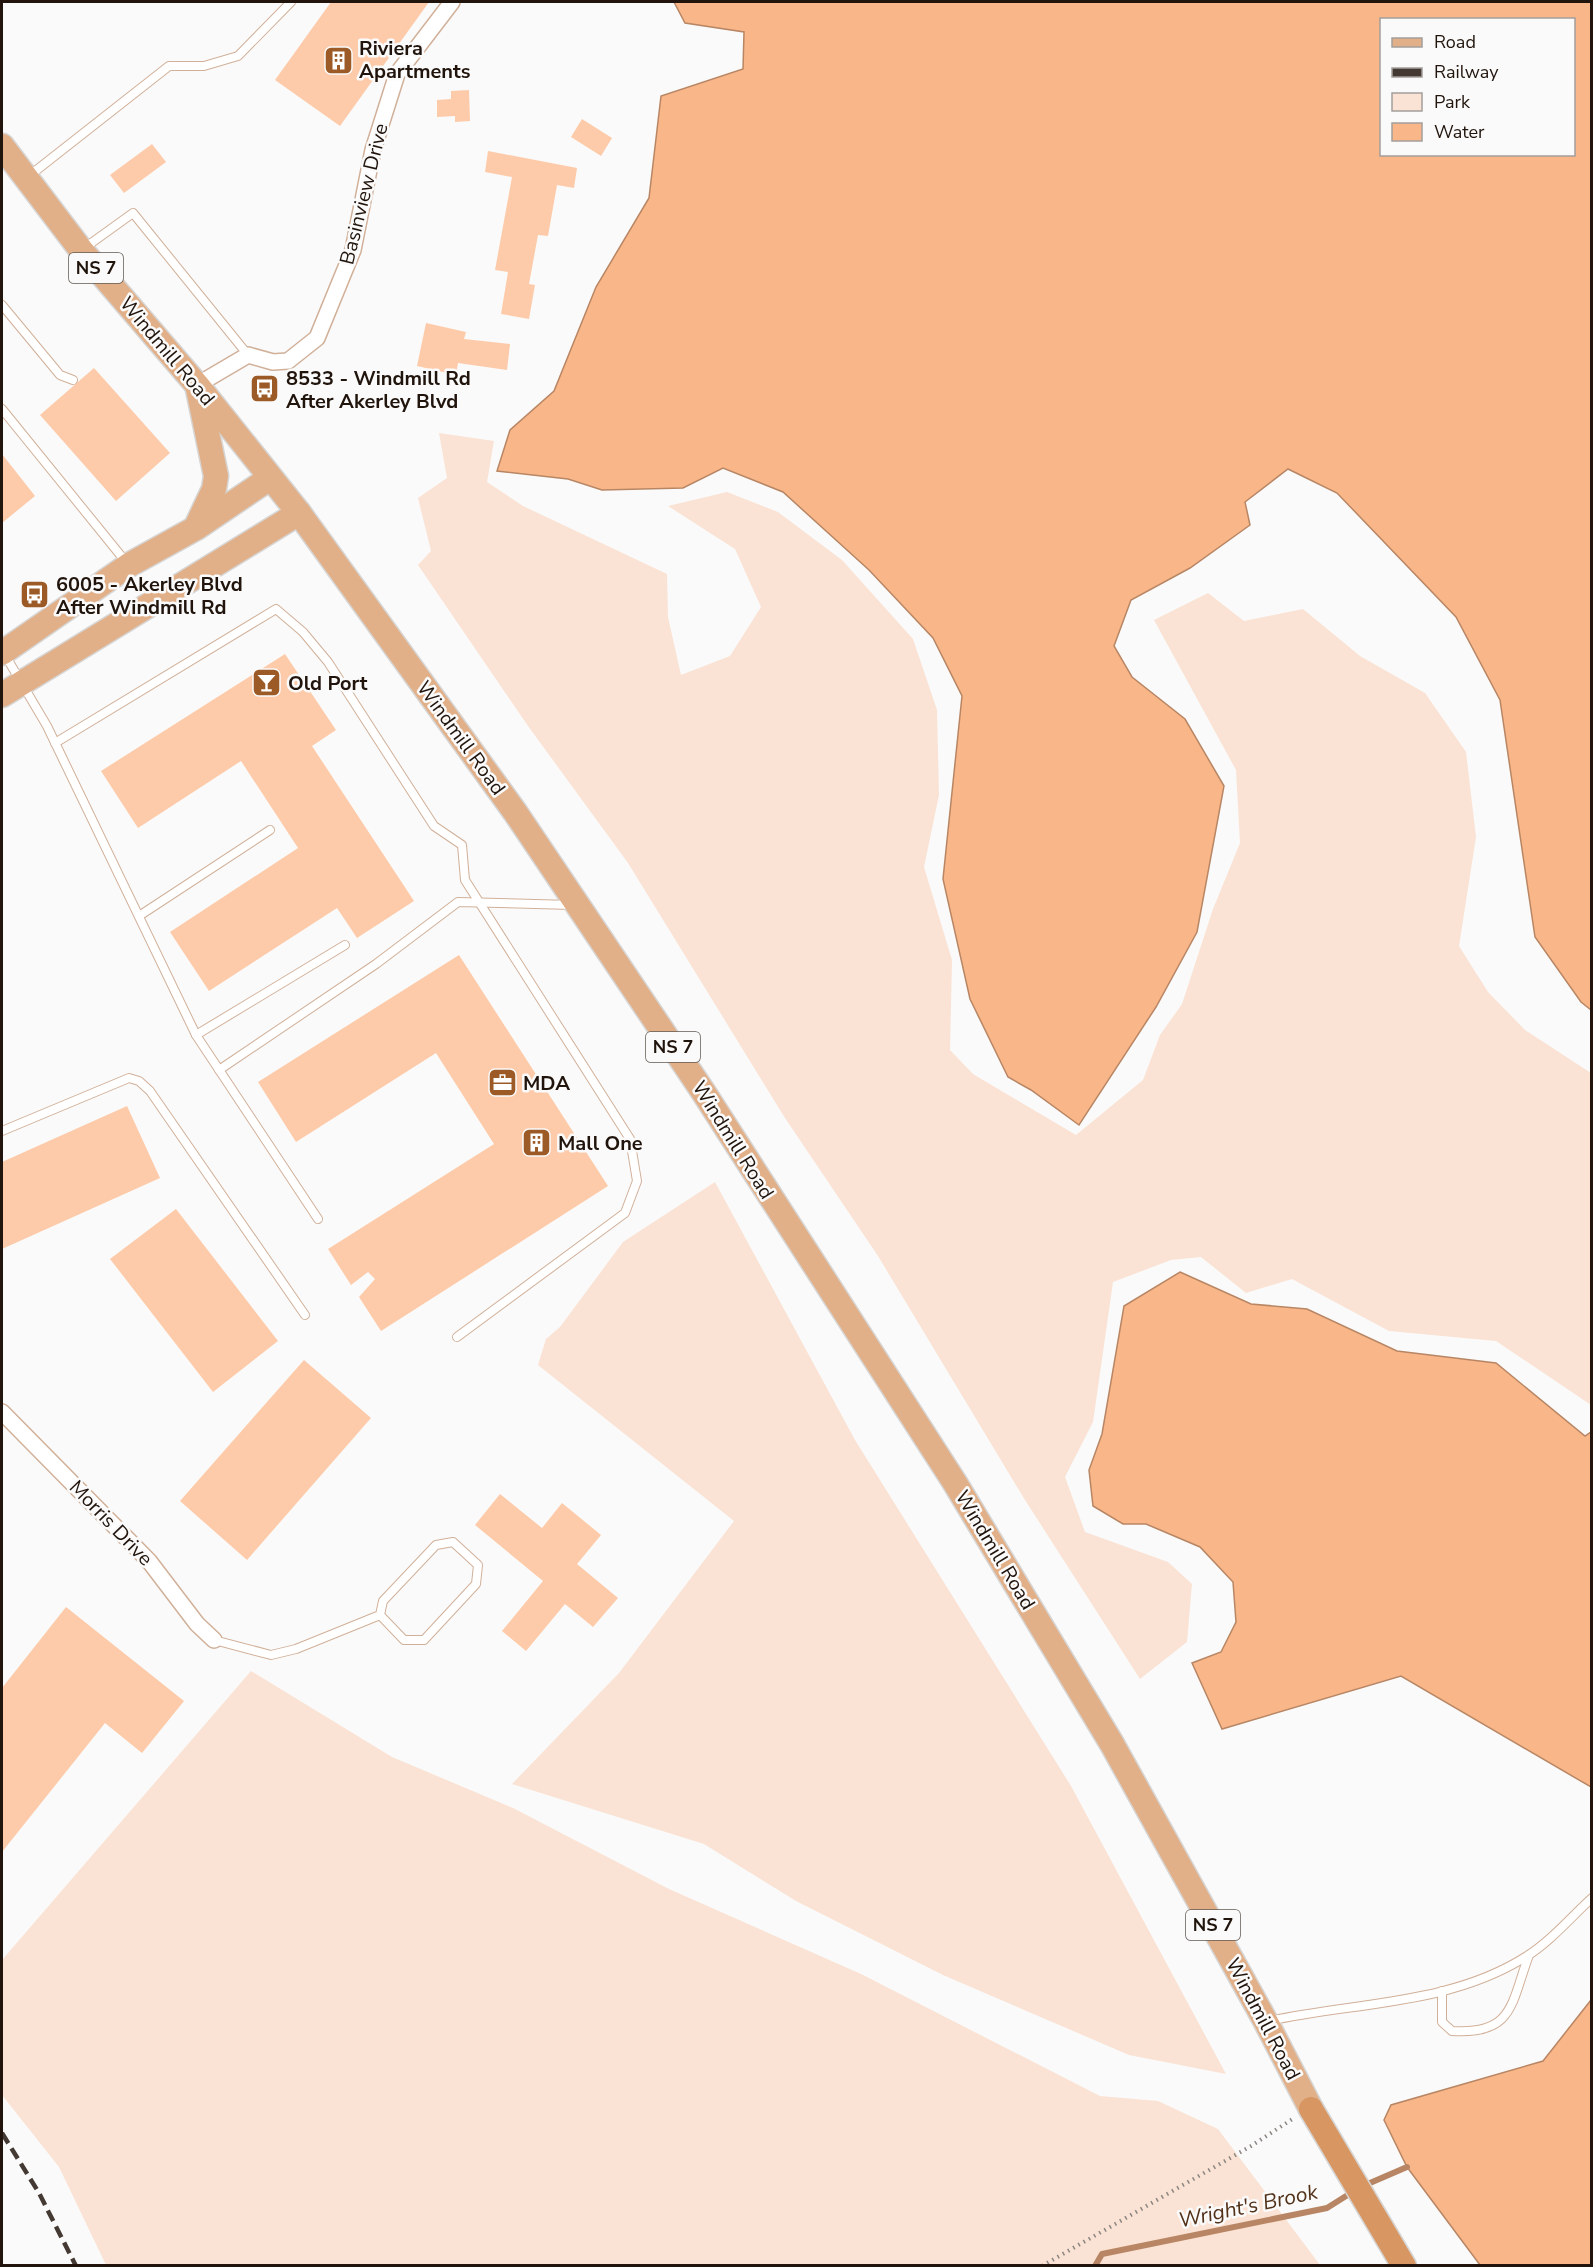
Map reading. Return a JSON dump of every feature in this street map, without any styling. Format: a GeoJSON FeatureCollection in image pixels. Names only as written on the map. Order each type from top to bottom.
{"type":"FeatureCollection","features":[{"type":"Feature","properties":{"kind":"highway","name":"Windmill Road"},"geometry":{"type":"LineString","coordinates":[[1311,2109],[1354,2191],[1387,2265]]}},
{"type":"Feature","properties":{"kind":"highway","name":"Windmill Road"},"geometry":{"type":"LineString","coordinates":[[1354,2191],[1404,2265]]}},
{"type":"Feature","properties":{"kind":"main road","name":"Windmill Road"},"geometry":{"type":"LineString","coordinates":[[2,146],[81,250],[197,385],[299,513],[515,813],[704,1093],[955,1483],[1112,1744],[1266,2022],[1311,2109]]}},
{"type":"Feature","properties":{"kind":"main road"},"geometry":{"type":"LineString","coordinates":[[196,528],[214,489],[216,476],[197,385]]}},
{"type":"Feature","properties":{"kind":"main road"},"geometry":{"type":"LineString","coordinates":[[2,653],[129,565],[196,528],[270,478]]}},
{"type":"Feature","properties":{"kind":"main road"},"geometry":{"type":"LineString","coordinates":[[2,694],[299,513]]}},
{"type":"Feature","properties":{"kind":"street","name":"Basinview Drive"},"geometry":{"type":"LineString","coordinates":[[248,355],[273,362],[288,361],[317,338],[353,250],[373,150],[397,74],[452,2]]}},
{"type":"Feature","properties":{"kind":"street"},"geometry":{"type":"LineString","coordinates":[[197,385],[248,355]]}},
{"type":"Feature","properties":{"kind":"street","name":"Morris Drive"},"geometry":{"type":"LineString","coordinates":[[2,1412],[149,1561],[197,1624],[214,1640]]}},
{"type":"Feature","properties":{"kind":"lane"},"geometry":{"type":"LineString","coordinates":[[25,179],[169,66],[204,66],[238,56],[291,2]]}},
{"type":"Feature","properties":{"kind":"lane"},"geometry":{"type":"LineString","coordinates":[[81,250],[133,213],[248,355]]}},
{"type":"Feature","properties":{"kind":"lane"},"geometry":{"type":"LineString","coordinates":[[2,305],[60,375],[73,380]]}},
{"type":"Feature","properties":{"kind":"lane"},"geometry":{"type":"LineString","coordinates":[[2,409],[129,565]]}},
{"type":"Feature","properties":{"kind":"lane"},"geometry":{"type":"LineString","coordinates":[[55,743],[276,609],[303,632],[328,662],[434,826],[462,845],[465,880],[630,1139],[637,1180],[625,1213],[457,1337]]}},
{"type":"Feature","properties":{"kind":"lane"},"geometry":{"type":"LineString","coordinates":[[2,653],[22,682],[55,743],[196,1035],[318,1219]]}},
{"type":"Feature","properties":{"kind":"lane"},"geometry":{"type":"LineString","coordinates":[[139,916],[270,830]]}},
{"type":"Feature","properties":{"kind":"lane"},"geometry":{"type":"LineString","coordinates":[[219,1070],[376,964],[458,902],[578,905]]}},
{"type":"Feature","properties":{"kind":"lane"},"geometry":{"type":"LineString","coordinates":[[196,1035],[345,945]]}},
{"type":"Feature","properties":{"kind":"lane"},"geometry":{"type":"LineString","coordinates":[[2,1131],[129,1078],[139,1081],[150,1091],[305,1315]]}},
{"type":"Feature","properties":{"kind":"lane"},"geometry":{"type":"LineString","coordinates":[[453,1542],[478,1565],[476,1584],[424,1640],[404,1640],[380,1615],[383,1601],[435,1545],[453,1542]]}},
{"type":"Feature","properties":{"kind":"lane"},"geometry":{"type":"LineString","coordinates":[[214,1640],[271,1655],[296,1649],[380,1615]]}},
{"type":"Feature","properties":{"kind":"lane"},"geometry":{"type":"LineString","coordinates":[[1266,2022],[1319,2010],[1442,1991],[1492,1976],[1529,1955],[1592,1898]]}},
{"type":"Feature","properties":{"kind":"lane"},"geometry":{"type":"LineString","coordinates":[[1442,1991],[1442,2022],[1452,2031],[1477,2033],[1497,2025],[1507,2014],[1529,1955]]}},
{"type":"Feature","properties":{"kind":"path"},"geometry":{"type":"LineString","coordinates":[[1042,2265],[1311,2109]]}},
{"type":"Feature","properties":{"kind":"green space"},"geometry":{"type":"Polygon","coordinates":[[[439,433],[494,441],[487,482],[523,506],[667,574],[668,617],[681,675],[730,656],[761,607],[735,549],[668,506],[727,492],[778,512],[842,560],[913,639],[937,710],[939,795],[924,867],[952,960],[950,1050],[973,1074],[1076,1135],[1143,1080],[1160,1035],[1182,1004],[1213,909],[1240,843],[1236,770],[1154,620],[1208,593],[1244,621],[1303,609],[1360,656],[1425,693],[1466,752],[1476,837],[1459,946],[1488,992],[1525,1030],[1591,1073],[1591,1405],[1496,1341],[1389,1331],[1292,1279],[1246,1293],[1201,1257],[1171,1260],[1113,1282],[1093,1422],[1065,1477],[1085,1532],[1168,1562],[1192,1584],[1187,1642],[1140,1679],[1025,1500],[878,1256],[785,1118],[628,863],[528,726],[418,565],[431,551],[418,498],[447,478],[439,433]]]}},
{"type":"Feature","properties":{"kind":"green space"},"geometry":{"type":"Polygon","coordinates":[[[715,1182],[855,1440],[1071,1786],[1226,2074],[1129,2055],[943,1975],[796,1901],[704,1844],[512,1784],[619,1673],[734,1521],[538,1365],[546,1339],[560,1327],[623,1242],[715,1182]]]}},
{"type":"Feature","properties":{"kind":"green space"},"geometry":{"type":"Polygon","coordinates":[[[251,1671],[392,1757],[513,1808],[669,1889],[861,1974],[1100,2096],[1158,2101],[1218,2129],[1320,2265],[106,2265],[59,2167],[2,2095],[2,1960],[251,1671]]]}},
{"type":"Feature","properties":{"kind":"water"},"geometry":{"type":"Polygon","coordinates":[[[674,2],[1591,2],[1591,1010],[1581,1002],[1535,937],[1500,700],[1456,617],[1337,493],[1288,469],[1245,502],[1250,525],[1190,568],[1131,600],[1114,646],[1132,677],[1185,719],[1224,786],[1197,932],[1156,1007],[1079,1125],[1031,1090],[1008,1077],[970,999],[943,879],[962,696],[933,638],[869,570],[783,492],[723,468],[683,488],[602,490],[568,479],[497,471],[510,430],[554,391],[596,287],[649,198],[661,96],[743,69],[744,32],[685,23],[674,2]]]}},
{"type":"Feature","properties":{"kind":"water"},"geometry":{"type":"Polygon","coordinates":[[[1180,1272],[1251,1304],[1307,1309],[1397,1351],[1496,1363],[1585,1436],[1591,1432],[1591,1787],[1401,1676],[1222,1729],[1192,1663],[1221,1652],[1236,1622],[1233,1582],[1200,1547],[1146,1524],[1123,1524],[1093,1506],[1089,1470],[1102,1434],[1124,1306],[1180,1272]]]}},
{"type":"Feature","properties":{"kind":"water"},"geometry":{"type":"Polygon","coordinates":[[[1591,2000],[1591,2265],[1480,2265],[1407,2167],[1384,2120],[1391,2105],[1543,2061],[1591,2000]]]}},
{"type":"Feature","properties":{"kind":"building","name":"Riviera Apartments"},"geometry":{"type":"Polygon","coordinates":[[[331,2],[429,2],[340,126],[275,80],[331,2]]]}},
{"type":"Feature","properties":{"kind":"building"},"geometry":{"type":"Polygon","coordinates":[[[469,90],[470,121],[455,122],[455,116],[437,117],[437,100],[451,99],[451,91],[469,90]]]}},
{"type":"Feature","properties":{"kind":"building"},"geometry":{"type":"Polygon","coordinates":[[[582,119],[612,138],[601,156],[571,137],[582,119]]]}},
{"type":"Feature","properties":{"kind":"building"},"geometry":{"type":"Polygon","coordinates":[[[152,144],[166,162],[124,193],[110,175],[152,144]]]}},
{"type":"Feature","properties":{"kind":"building"},"geometry":{"type":"Polygon","coordinates":[[[488,151],[577,168],[574,188],[557,185],[548,236],[538,235],[529,284],[535,285],[529,319],[501,314],[508,272],[495,270],[512,177],[485,172],[488,151]]]}},
{"type":"Feature","properties":{"kind":"building"},"geometry":{"type":"Polygon","coordinates":[[[426,323],[466,332],[464,339],[510,344],[507,370],[458,363],[456,375],[417,366],[426,323]]]}},
{"type":"Feature","properties":{"kind":"building"},"geometry":{"type":"Polygon","coordinates":[[[94,368],[170,453],[116,501],[40,415],[94,368]]]}},
{"type":"Feature","properties":{"kind":"building"},"geometry":{"type":"Polygon","coordinates":[[[2,454],[35,496],[2,523],[2,454]]]}},
{"type":"Feature","properties":{"kind":"building"},"geometry":{"type":"Polygon","coordinates":[[[285,654],[336,730],[312,746],[414,901],[357,938],[337,908],[209,991],[170,932],[298,848],[241,761],[138,828],[101,771],[285,654]]]}},
{"type":"Feature","properties":{"kind":"building","name":"Mall One"},"geometry":{"type":"Polygon","coordinates":[[[459,955],[608,1186],[381,1331],[359,1297],[375,1279],[368,1272],[351,1285],[328,1249],[494,1144],[436,1053],[296,1142],[258,1082],[459,955]]]}},
{"type":"Feature","properties":{"kind":"building"},"geometry":{"type":"Polygon","coordinates":[[[127,1106],[160,1178],[2,1249],[2,1162],[127,1106]]]}},
{"type":"Feature","properties":{"kind":"building"},"geometry":{"type":"Polygon","coordinates":[[[176,1209],[278,1341],[213,1392],[110,1259],[176,1209]]]}},
{"type":"Feature","properties":{"kind":"building"},"geometry":{"type":"Polygon","coordinates":[[[304,1360],[371,1418],[247,1560],[180,1501],[304,1360]]]}},
{"type":"Feature","properties":{"kind":"building"},"geometry":{"type":"Polygon","coordinates":[[[500,1494],[542,1528],[562,1503],[601,1535],[577,1564],[618,1598],[593,1627],[565,1604],[526,1651],[502,1631],[543,1581],[475,1525],[500,1494]]]}},
{"type":"Feature","properties":{"kind":"building"},"geometry":{"type":"Polygon","coordinates":[[[66,1607],[184,1701],[142,1753],[105,1723],[2,1852],[2,1688],[66,1607]]]}},
{"type":"Feature","properties":{"kind":"waterway","name":"Wright's Brook"},"geometry":{"type":"LineString","coordinates":[[1363,2186],[1407,2167]]}},
{"type":"Feature","properties":{"kind":"waterway","name":"Wright's Brook"},"geometry":{"type":"LineString","coordinates":[[1095,2266],[1102,2254],[1327,2208],[1354,2191]]}},
{"type":"Feature","properties":{"kind":"railway"},"geometry":{"type":"LineString","coordinates":[[2,2133],[39,2193],[76,2266]]}},
{"type":"Feature","properties":{"kind":"place","name":"Riviera Apartments"},"geometry":{"type":"Point","coordinates":[338,60]}},
{"type":"Feature","properties":{"kind":"place","name":"8533 - Windmill Rd After Akerley Blvd"},"geometry":{"type":"Point","coordinates":[265,389]}},
{"type":"Feature","properties":{"kind":"place","name":"6005 - Akerley Blvd After Windmill Rd"},"geometry":{"type":"Point","coordinates":[35,595]}},
{"type":"Feature","properties":{"kind":"place","name":"Old Port"},"geometry":{"type":"Point","coordinates":[267,683]}},
{"type":"Feature","properties":{"kind":"place","name":"MDA"},"geometry":{"type":"Point","coordinates":[502,1083]}},
{"type":"Feature","properties":{"kind":"place","name":"Mall One"},"geometry":{"type":"Point","coordinates":[537,1143]}}]}
